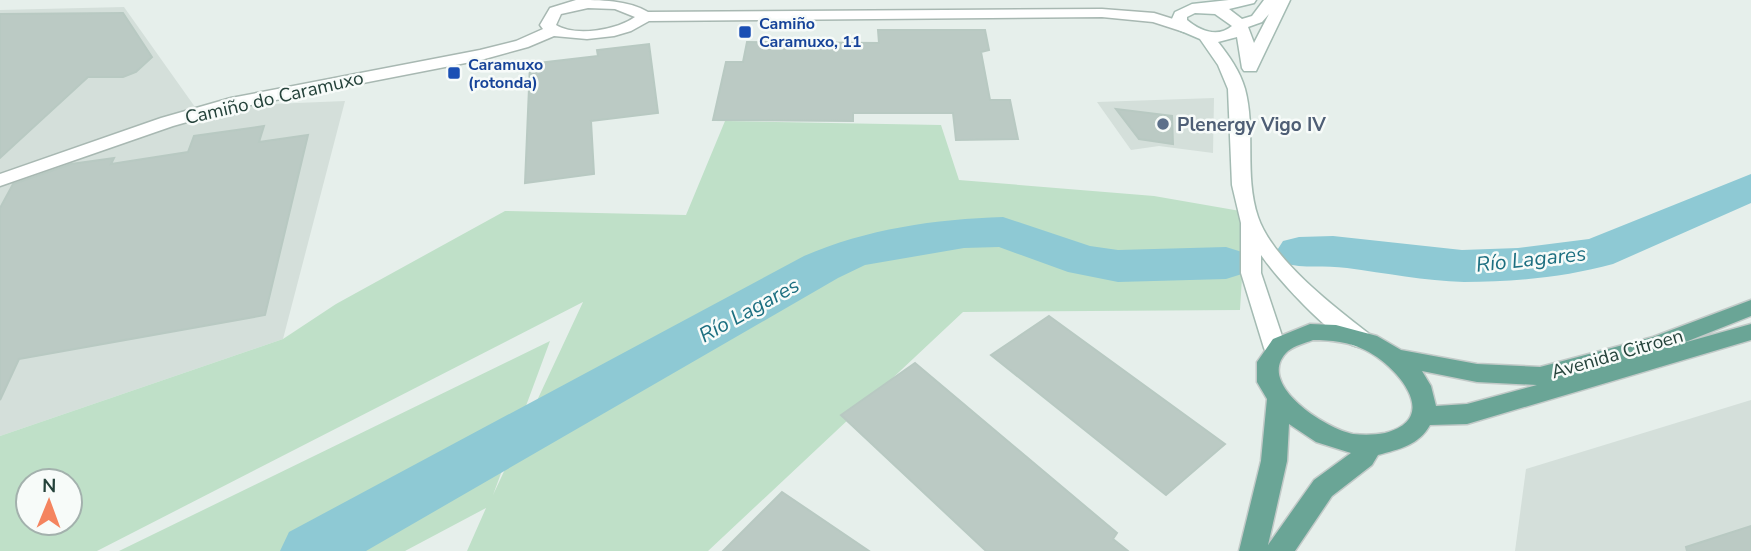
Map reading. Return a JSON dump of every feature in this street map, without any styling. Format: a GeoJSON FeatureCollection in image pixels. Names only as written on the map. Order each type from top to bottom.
{"type":"FeatureCollection","features":[{"type":"Feature","properties":{"kind":"main road","name":"Avenida Citroen"},"geometry":{"type":"LineString","coordinates":[[1396,358],[1476,373],[1541,376],[1658,344],[1751,308]]}},
{"type":"Feature","properties":{"kind":"main road"},"geometry":{"type":"LineString","coordinates":[[1310,332],[1334,332],[1360,339],[1396,358],[1414,376],[1424,396],[1425,415],[1415,431],[1397,442],[1371,446],[1344,442],[1318,432],[1295,417],[1278,400],[1267,376],[1268,360],[1275,348],[1290,337],[1310,332]]}},
{"type":"Feature","properties":{"kind":"main road"},"geometry":{"type":"LineString","coordinates":[[1425,415],[1467,414],[1751,332]]}},
{"type":"Feature","properties":{"kind":"main road"},"geometry":{"type":"LineString","coordinates":[[1253,551],[1274,461],[1278,400]]}},
{"type":"Feature","properties":{"kind":"main road"},"geometry":{"type":"LineString","coordinates":[[1279,551],[1323,488],[1363,458],[1371,446]]}},
{"type":"Feature","properties":{"kind":"street"},"geometry":{"type":"LineString","coordinates":[[1102,13],[1129,4],[1211,8],[1249,0]]}},
{"type":"Feature","properties":{"kind":"street"},"geometry":{"type":"LineString","coordinates":[[645,18],[639,11],[606,3],[573,2],[555,11],[548,25],[552,30],[581,35],[637,25],[645,18],[1102,13],[1154,18],[1206,36],[1231,35],[1241,26],[1257,19],[1272,0]]}},
{"type":"Feature","properties":{"kind":"street"},"geometry":{"type":"LineString","coordinates":[[1238,95],[1283,0]]}},
{"type":"Feature","properties":{"kind":"street"},"geometry":{"type":"LineString","coordinates":[[1184,27],[1179,21],[1180,15],[1195,8]]}},
{"type":"Feature","properties":{"kind":"street"},"geometry":{"type":"LineString","coordinates":[[1211,8],[1237,18],[1248,45],[1250,68]]}},
{"type":"Feature","properties":{"kind":"street","name":"Camiño do Caramuxo"},"geometry":{"type":"LineString","coordinates":[[0,180],[104,142],[237,102],[481,55],[522,44],[552,30]]}},
{"type":"Feature","properties":{"kind":"street"},"geometry":{"type":"LineString","coordinates":[[1206,36],[1222,58],[1238,95],[1238,138],[1246,212],[1250,224],[1280,267],[1307,297],[1360,339]]}},
{"type":"Feature","properties":{"kind":"street"},"geometry":{"type":"LineString","coordinates":[[1250,224],[1251,273],[1275,348]]}},
{"type":"Feature","properties":{"kind":"shaded area"},"geometry":{"type":"Polygon","coordinates":[[[124,7],[195,107],[345,101],[283,339],[0,436],[0,10],[124,7]]]}},
{"type":"Feature","properties":{"kind":"shaded area","name":"Plenergy Vigo IV"},"geometry":{"type":"Polygon","coordinates":[[[1214,98],[1213,153],[1159,146],[1131,150],[1097,102],[1214,98]]]}},
{"type":"Feature","properties":{"kind":"shaded area"},"geometry":{"type":"Polygon","coordinates":[[[1751,400],[1751,551],[1515,551],[1526,469],[1751,400]]]}},
{"type":"Feature","properties":{"kind":"green space"},"geometry":{"type":"Polygon","coordinates":[[[725,121],[941,125],[959,180],[1154,196],[1246,212],[1240,310],[963,312],[708,551],[467,551],[486,508],[405,551],[119,551],[550,341],[493,495],[583,302],[97,551],[0,551],[0,436],[283,339],[336,304],[505,211],[686,215],[725,121]]]}},
{"type":"Feature","properties":{"kind":"building"},"geometry":{"type":"Polygon","coordinates":[[[123,13],[152,57],[136,72],[123,77],[88,77],[0,158],[0,14],[123,13]]]}},
{"type":"Feature","properties":{"kind":"building"},"geometry":{"type":"Polygon","coordinates":[[[878,30],[985,30],[989,50],[981,52],[990,100],[1010,100],[1018,139],[956,140],[953,113],[853,113],[853,121],[713,120],[726,62],[743,62],[747,42],[879,43],[878,30]]]}},
{"type":"Feature","properties":{"kind":"building"},"geometry":{"type":"Polygon","coordinates":[[[649,44],[658,113],[591,121],[594,174],[525,183],[530,64],[598,56],[597,50],[649,44]]]}},
{"type":"Feature","properties":{"kind":"building"},"geometry":{"type":"Polygon","coordinates":[[[1116,109],[1172,116],[1173,144],[1139,139],[1116,109]]]}},
{"type":"Feature","properties":{"kind":"building"},"geometry":{"type":"Polygon","coordinates":[[[264,126],[259,142],[308,135],[265,315],[19,359],[0,400],[0,208],[13,184],[71,164],[114,158],[111,164],[188,152],[194,136],[264,126]]]}},
{"type":"Feature","properties":{"kind":"building"},"geometry":{"type":"Polygon","coordinates":[[[1049,316],[1225,444],[1166,495],[991,355],[1049,316]]]}},
{"type":"Feature","properties":{"kind":"building"},"geometry":{"type":"Polygon","coordinates":[[[915,363],[1117,533],[1113,539],[1128,551],[986,551],[841,415],[915,363]]]}},
{"type":"Feature","properties":{"kind":"building"},"geometry":{"type":"Polygon","coordinates":[[[782,492],[869,551],[723,551],[782,492]]]}},
{"type":"Feature","properties":{"kind":"building"},"geometry":{"type":"Polygon","coordinates":[[[1751,526],[1751,551],[1687,551],[1686,547],[1751,526]]]}},
{"type":"Feature","properties":{"kind":"waterway","name":"Río Lagares"},"geometry":{"type":"LineString","coordinates":[[1299,252],[1333,251],[1462,266],[1518,264],[1597,253],[1751,187]]}},
{"type":"Feature","properties":{"kind":"waterway","name":"Río Lagares"},"geometry":{"type":"LineString","coordinates":[[311,551],[821,267],[854,252],[964,233],[1003,232],[1084,261],[1118,266],[1226,263]]}},
{"type":"Feature","properties":{"kind":"place","name":"Camiño Caramuxo, 11"},"geometry":{"type":"Point","coordinates":[745,32]}},
{"type":"Feature","properties":{"kind":"place","name":"Caramuxo (rotonda)"},"geometry":{"type":"Point","coordinates":[454,73]}},
{"type":"Feature","properties":{"kind":"place","name":"Plenergy Vigo IV"},"geometry":{"type":"Point","coordinates":[1163,124]}}]}
